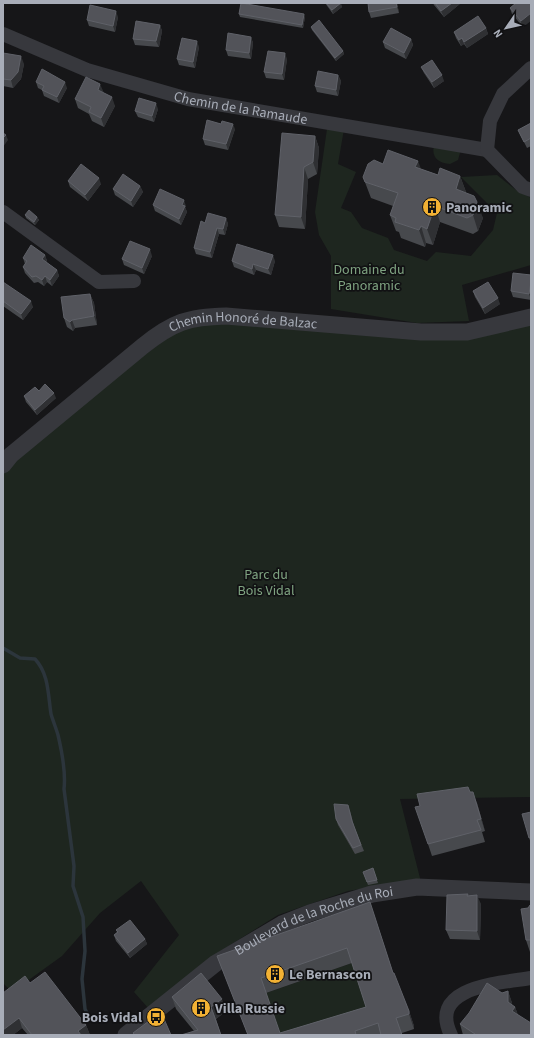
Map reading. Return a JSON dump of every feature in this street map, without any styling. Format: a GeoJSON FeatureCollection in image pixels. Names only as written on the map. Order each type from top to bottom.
{"type":"FeatureCollection","features":[{"type":"Feature","properties":{"kind":"street","name":"Chemin de la Ramaude"},"geometry":{"type":"LineString","coordinates":[[3,34],[87,70],[188,99],[487,150]]}},
{"type":"Feature","properties":{"kind":"street"},"geometry":{"type":"LineString","coordinates":[[531,68],[503,94],[490,121],[487,150],[523,187],[531,190]]}},
{"type":"Feature","properties":{"kind":"street"},"geometry":{"type":"LineString","coordinates":[[3,212],[99,282],[134,281]]}},
{"type":"Feature","properties":{"kind":"street","name":"Chemin Honoré de Balzac"},"geometry":{"type":"LineString","coordinates":[[3,466],[11,455],[162,331],[183,321],[197,317],[226,316],[420,332],[467,332],[531,317]]}},
{"type":"Feature","properties":{"kind":"street","name":"Boulevard de la Roche du Roi"},"geometry":{"type":"LineString","coordinates":[[126,1035],[216,963],[282,924],[310,913],[372,894],[417,888],[531,892]]}},
{"type":"Feature","properties":{"kind":"street"},"geometry":{"type":"LineString","coordinates":[[451,1035],[448,1028],[447,1013],[449,1005],[460,994],[474,989],[531,978]]}},
{"type":"Feature","properties":{"kind":"green space","name":"Domaine du Panoramic"},"geometry":{"type":"Polygon","coordinates":[[[327,129],[344,129],[338,164],[356,172],[341,208],[351,212],[362,228],[388,238],[394,250],[427,261],[436,252],[471,256],[493,230],[497,213],[461,177],[497,175],[516,190],[531,198],[531,265],[462,285],[469,321],[417,323],[331,309],[331,256],[319,235],[315,212],[327,129]]]}},
{"type":"Feature","properties":{"kind":"green space"},"geometry":{"type":"Polygon","coordinates":[[[435,143],[461,149],[458,160],[450,164],[438,160],[433,152],[435,143]]]}},
{"type":"Feature","properties":{"kind":"green space","name":"Parc du Bois Vidal"},"geometry":{"type":"Polygon","coordinates":[[[197,324],[531,325],[531,797],[400,799],[421,882],[397,883],[348,891],[278,915],[216,954],[149,1009],[134,992],[179,935],[141,881],[100,913],[62,956],[12,992],[4,984],[3,985],[3,472],[120,373],[173,334],[197,324]]]}},
{"type":"Feature","properties":{"kind":"green space"},"geometry":{"type":"Polygon","coordinates":[[[352,963],[372,1022],[281,1035],[266,993],[352,963]]]}},
{"type":"Feature","properties":{"kind":"building"},"geometry":{"type":"Polygon","coordinates":[[[241,3],[304,14],[302,25],[239,14],[241,3]]]}},
{"type":"Feature","properties":{"kind":"building"},"geometry":{"type":"Polygon","coordinates":[[[326,3],[341,3],[332,10],[326,3]]]}},
{"type":"Feature","properties":{"kind":"building"},"geometry":{"type":"Polygon","coordinates":[[[368,3],[396,3],[397,7],[369,12],[368,3]]]}},
{"type":"Feature","properties":{"kind":"building"},"geometry":{"type":"Polygon","coordinates":[[[435,3],[452,3],[441,11],[435,3]]]}},
{"type":"Feature","properties":{"kind":"building"},"geometry":{"type":"Polygon","coordinates":[[[516,3],[531,3],[531,13],[521,21],[510,8],[516,3]]]}},
{"type":"Feature","properties":{"kind":"building"},"geometry":{"type":"Polygon","coordinates":[[[90,5],[116,11],[113,26],[87,20],[90,5]]]}},
{"type":"Feature","properties":{"kind":"building"},"geometry":{"type":"Polygon","coordinates":[[[478,16],[486,28],[464,42],[462,38],[459,40],[454,32],[478,16]]]}},
{"type":"Feature","properties":{"kind":"building"},"geometry":{"type":"Polygon","coordinates":[[[319,20],[343,51],[335,58],[311,27],[319,20]]]}},
{"type":"Feature","properties":{"kind":"building"},"geometry":{"type":"Polygon","coordinates":[[[136,21],[160,25],[156,41],[133,39],[136,21]]]}},
{"type":"Feature","properties":{"kind":"building"},"geometry":{"type":"Polygon","coordinates":[[[391,28],[411,39],[404,53],[383,42],[391,28]]]}},
{"type":"Feature","properties":{"kind":"building"},"geometry":{"type":"Polygon","coordinates":[[[228,33],[251,37],[249,53],[226,50],[228,33]]]}},
{"type":"Feature","properties":{"kind":"building"},"geometry":{"type":"Polygon","coordinates":[[[182,38],[197,41],[193,62],[177,59],[182,38]]]}},
{"type":"Feature","properties":{"kind":"building"},"geometry":{"type":"Polygon","coordinates":[[[268,51],[285,53],[282,74],[264,72],[268,51]]]}},
{"type":"Feature","properties":{"kind":"building"},"geometry":{"type":"Polygon","coordinates":[[[3,53],[21,56],[18,72],[11,80],[3,79],[3,53]]]}},
{"type":"Feature","properties":{"kind":"building"},"geometry":{"type":"Polygon","coordinates":[[[432,60],[442,75],[432,82],[421,67],[432,60]]]}},
{"type":"Feature","properties":{"kind":"building"},"geometry":{"type":"Polygon","coordinates":[[[42,69],[65,82],[57,97],[42,90],[44,86],[36,82],[42,69]]]}},
{"type":"Feature","properties":{"kind":"building"},"geometry":{"type":"Polygon","coordinates":[[[318,71],[338,75],[336,90],[315,86],[318,71]]]}},
{"type":"Feature","properties":{"kind":"building"},"geometry":{"type":"Polygon","coordinates":[[[86,77],[100,84],[98,90],[112,97],[101,118],[89,112],[91,107],[75,99],[86,77]]]}},
{"type":"Feature","properties":{"kind":"building"},"geometry":{"type":"Polygon","coordinates":[[[139,98],[156,103],[152,116],[135,111],[139,98]]]}},
{"type":"Feature","properties":{"kind":"building"},"geometry":{"type":"Polygon","coordinates":[[[207,120],[221,124],[222,121],[233,124],[226,144],[203,139],[207,120]]]}},
{"type":"Feature","properties":{"kind":"building"},"geometry":{"type":"Polygon","coordinates":[[[531,123],[531,138],[524,142],[518,130],[531,123]]]}},
{"type":"Feature","properties":{"kind":"building"},"geometry":{"type":"Polygon","coordinates":[[[282,133],[315,136],[313,162],[304,167],[301,217],[275,215],[282,133]]]}},
{"type":"Feature","properties":{"kind":"building","name":"Panoramic"},"geometry":{"type":"Polygon","coordinates":[[[388,150],[418,161],[415,167],[438,175],[440,168],[460,176],[456,189],[474,196],[477,202],[473,215],[467,218],[435,206],[427,229],[421,226],[419,230],[395,222],[396,218],[390,215],[398,193],[365,182],[363,177],[368,164],[374,160],[383,164],[388,150]]]}},
{"type":"Feature","properties":{"kind":"building"},"geometry":{"type":"Polygon","coordinates":[[[81,164],[99,178],[85,195],[68,181],[81,164]]]}},
{"type":"Feature","properties":{"kind":"building"},"geometry":{"type":"Polygon","coordinates":[[[123,174],[140,186],[131,201],[113,189],[123,174]]]}},
{"type":"Feature","properties":{"kind":"building"},"geometry":{"type":"Polygon","coordinates":[[[160,189],[184,200],[182,205],[185,206],[179,219],[153,205],[160,189]]]}},
{"type":"Feature","properties":{"kind":"building"},"geometry":{"type":"Polygon","coordinates":[[[29,210],[37,217],[34,222],[25,215],[29,210]]]}},
{"type":"Feature","properties":{"kind":"building"},"geometry":{"type":"Polygon","coordinates":[[[208,213],[226,218],[223,229],[217,228],[210,252],[194,248],[201,221],[205,223],[208,213]]]}},
{"type":"Feature","properties":{"kind":"building"},"geometry":{"type":"Polygon","coordinates":[[[130,241],[150,249],[142,268],[122,259],[130,241]]]}},
{"type":"Feature","properties":{"kind":"building"},"geometry":{"type":"Polygon","coordinates":[[[237,244],[273,255],[268,269],[253,264],[252,269],[232,261],[237,244]]]}},
{"type":"Feature","properties":{"kind":"building"},"geometry":{"type":"Polygon","coordinates":[[[31,245],[45,255],[42,259],[57,270],[50,280],[45,276],[42,280],[36,276],[32,277],[23,267],[27,261],[23,258],[31,245]]]}},
{"type":"Feature","properties":{"kind":"building"},"geometry":{"type":"Polygon","coordinates":[[[513,273],[531,275],[529,294],[511,291],[513,273]]]}},
{"type":"Feature","properties":{"kind":"building"},"geometry":{"type":"Polygon","coordinates":[[[3,282],[31,301],[21,314],[3,301],[3,282]]]}},
{"type":"Feature","properties":{"kind":"building"},"geometry":{"type":"Polygon","coordinates":[[[488,282],[498,298],[483,308],[473,291],[488,282]]]}},
{"type":"Feature","properties":{"kind":"building"},"geometry":{"type":"Polygon","coordinates":[[[90,294],[94,316],[72,320],[70,322],[64,318],[61,297],[90,294]]]}},
{"type":"Feature","properties":{"kind":"building"},"geometry":{"type":"Polygon","coordinates":[[[45,384],[54,393],[35,410],[24,396],[35,387],[39,391],[45,384]]]}},
{"type":"Feature","properties":{"kind":"building"},"geometry":{"type":"Polygon","coordinates":[[[468,787],[470,792],[473,792],[481,819],[477,820],[481,830],[428,844],[415,807],[420,806],[417,794],[468,787]]]}},
{"type":"Feature","properties":{"kind":"building"},"geometry":{"type":"Polygon","coordinates":[[[334,804],[348,805],[361,845],[353,848],[336,819],[334,804]]]}},
{"type":"Feature","properties":{"kind":"building"},"geometry":{"type":"Polygon","coordinates":[[[531,812],[531,837],[529,838],[522,814],[531,812]]]}},
{"type":"Feature","properties":{"kind":"building"},"geometry":{"type":"Polygon","coordinates":[[[373,868],[377,880],[367,882],[363,872],[373,868]]]}},
{"type":"Feature","properties":{"kind":"building"},"geometry":{"type":"Polygon","coordinates":[[[468,894],[467,896],[477,895],[477,931],[446,930],[447,895],[468,894]]]}},
{"type":"Feature","properties":{"kind":"building","name":"Le Bernascon"},"geometry":{"type":"Polygon","coordinates":[[[370,902],[393,973],[409,1011],[409,1014],[396,1018],[402,1035],[381,1035],[378,1023],[355,1031],[356,1035],[248,1035],[217,956],[370,902]],[[347,948],[261,978],[280,1033],[366,1007],[347,948]]]}},
{"type":"Feature","properties":{"kind":"building"},"geometry":{"type":"Polygon","coordinates":[[[531,904],[531,940],[526,940],[521,909],[528,908],[531,904]]]}},
{"type":"Feature","properties":{"kind":"building"},"geometry":{"type":"Polygon","coordinates":[[[130,920],[145,939],[128,953],[114,935],[118,932],[116,930],[130,920]]]}},
{"type":"Feature","properties":{"kind":"building"},"geometry":{"type":"Polygon","coordinates":[[[45,972],[86,1025],[78,1031],[81,1035],[32,1035],[19,1018],[3,1030],[3,993],[25,976],[30,983],[45,972]]]}},
{"type":"Feature","properties":{"kind":"building"},"geometry":{"type":"Polygon","coordinates":[[[201,973],[222,999],[211,1007],[221,1035],[181,1035],[198,1030],[172,997],[201,973]]]}},
{"type":"Feature","properties":{"kind":"building"},"geometry":{"type":"Polygon","coordinates":[[[487,983],[502,993],[508,991],[508,1002],[515,1007],[512,1011],[531,1023],[531,1035],[476,1035],[460,1024],[469,1013],[487,983]]]}},
{"type":"Feature","properties":{"kind":"building"},"geometry":{"type":"Polygon","coordinates":[[[161,1012],[171,1035],[135,1035],[133,1033],[161,1012]]]}},
{"type":"Feature","properties":{"kind":"waterway"},"geometry":{"type":"LineString","coordinates":[[3,648],[20,658],[35,659],[43,671],[47,685],[51,714],[58,735],[63,762],[64,789],[74,866],[73,886],[83,917],[85,951],[82,979],[85,1009],[89,1017]]}},
{"type":"Feature","properties":{"kind":"place","name":"Panoramic"},"geometry":{"type":"Point","coordinates":[432,207]}},
{"type":"Feature","properties":{"kind":"place","name":"Le Bernascon"},"geometry":{"type":"Point","coordinates":[275,974]}},
{"type":"Feature","properties":{"kind":"place","name":"Villa Russie"},"geometry":{"type":"Point","coordinates":[201,1008]}},
{"type":"Feature","properties":{"kind":"place","name":"Bois Vidal"},"geometry":{"type":"Point","coordinates":[156,1017]}}]}
